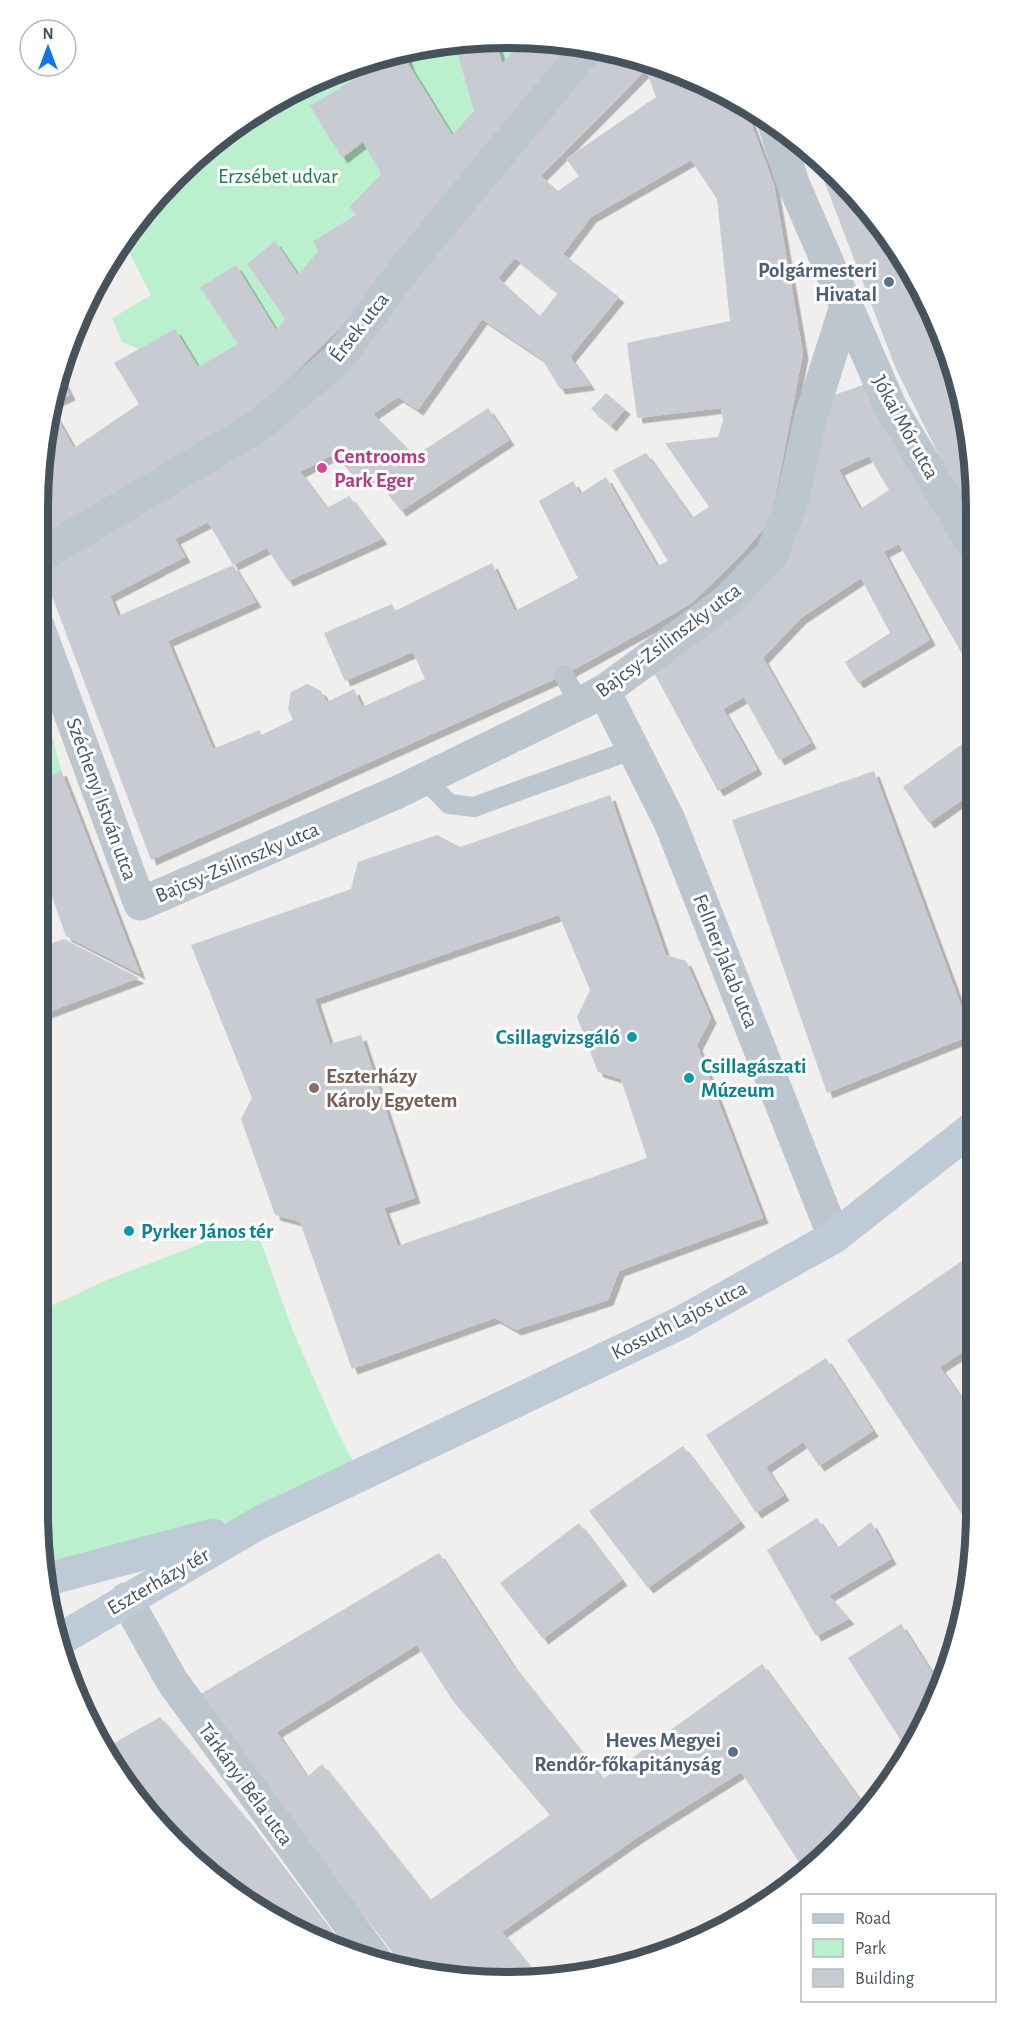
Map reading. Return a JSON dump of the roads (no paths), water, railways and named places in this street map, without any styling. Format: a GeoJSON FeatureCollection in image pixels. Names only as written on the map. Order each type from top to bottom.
{"type":"FeatureCollection","features":[{"type":"Feature","properties":{"kind":"street","name":"Érsek utca"},"geometry":{"type":"LineString","coordinates":[[48,551],[258,426],[338,359],[405,268],[582,54]]}},
{"type":"Feature","properties":{"kind":"street"},"geometry":{"type":"LineString","coordinates":[[779,137],[793,183],[846,306]]}},
{"type":"Feature","properties":{"kind":"street","name":"Jókai Mór utca"},"geometry":{"type":"LineString","coordinates":[[846,306],[891,408],[966,532]]}},
{"type":"Feature","properties":{"kind":"street","name":"Bajcsy-Zsilinszky utca"},"geometry":{"type":"LineString","coordinates":[[140,904],[425,779],[592,698],[727,602],[772,554],[794,498],[810,419],[846,306]]}},
{"type":"Feature","properties":{"kind":"street","name":"Széchenyi István utca"},"geometry":{"type":"LineString","coordinates":[[48,653],[140,904]]}},
{"type":"Feature","properties":{"kind":"street","name":"Fellner Jakab utca"},"geometry":{"type":"LineString","coordinates":[[592,698],[634,749],[670,822],[834,1237]]}},
{"type":"Feature","properties":{"kind":"street","name":"Kossuth Lajos utca"},"geometry":{"type":"LineString","coordinates":[[360,1474],[682,1322],[834,1237],[966,1132]]}},
{"type":"Feature","properties":{"kind":"street","name":"Eszterházy tér"},"geometry":{"type":"LineString","coordinates":[[65,1636],[259,1523],[360,1474]]}},
{"type":"Feature","properties":{"kind":"street","name":"Eszterházy tér"},"geometry":{"type":"LineString","coordinates":[[53,1578],[259,1523]]}},
{"type":"Feature","properties":{"kind":"street","name":"Tárkányi Béla utca"},"geometry":{"type":"LineString","coordinates":[[126,1599],[172,1681],[369,1951]]}},
{"type":"Feature","properties":{"kind":"lane"},"geometry":{"type":"LineString","coordinates":[[564,675],[592,698]]}},
{"type":"Feature","properties":{"kind":"lane"},"geometry":{"type":"LineString","coordinates":[[425,779],[448,804],[474,807],[634,749]]}},
{"type":"Feature","properties":{"kind":"place","name":"Polgármesteri Hivatal"},"geometry":{"type":"Point","coordinates":[889,282]}},
{"type":"Feature","properties":{"kind":"place","name":"Centrooms Park Eger"},"geometry":{"type":"Point","coordinates":[322,468]}},
{"type":"Feature","properties":{"kind":"place","name":"Csillagvizsgáló"},"geometry":{"type":"Point","coordinates":[632,1037]}},
{"type":"Feature","properties":{"kind":"place","name":"Csillagászati Múzeum"},"geometry":{"type":"Point","coordinates":[689,1078]}},
{"type":"Feature","properties":{"kind":"place","name":"Eszterházy Károly Egyetem"},"geometry":{"type":"Point","coordinates":[314,1088]}},
{"type":"Feature","properties":{"kind":"place","name":"Pyrker János tér"},"geometry":{"type":"Point","coordinates":[129,1231]}},
{"type":"Feature","properties":{"kind":"place","name":"Heves Megyei Rendőr-főkapitányság"},"geometry":{"type":"Point","coordinates":[733,1752]}},
{"type":"Feature","properties":{"kind":"park label","name":"Erzsébet udvar"},"geometry":{"type":"Point","coordinates":[278,176]}}]}
